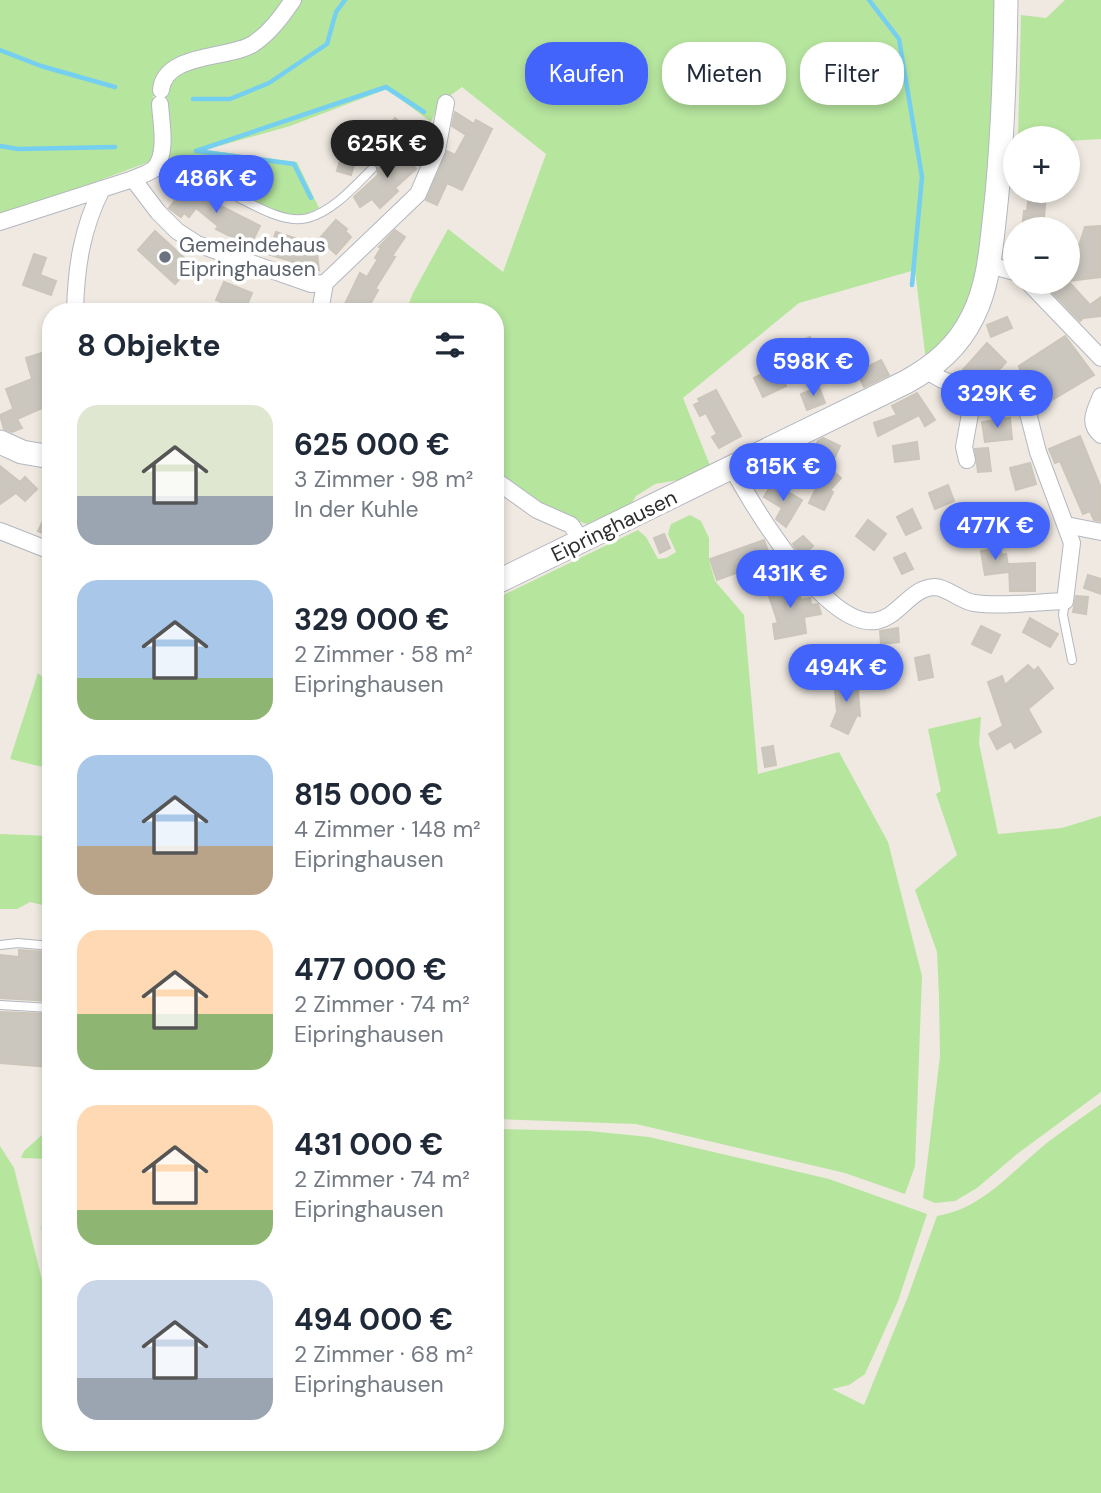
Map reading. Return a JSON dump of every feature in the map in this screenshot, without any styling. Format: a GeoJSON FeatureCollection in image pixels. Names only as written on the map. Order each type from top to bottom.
{"type":"FeatureCollection","features":[{"type":"Feature","properties":{"kind":"main road","name":"Eipringhausen"},"geometry":{"type":"LineString","coordinates":[[504,579],[927,370],[952,348],[968,325],[983,292],[989,265],[1002,146],[1006,0]]}},
{"type":"Feature","properties":{"kind":"main road"},"geometry":{"type":"LineString","coordinates":[[0,442],[22,452],[42,455]]}},
{"type":"Feature","properties":{"kind":"street"},"geometry":{"type":"LineString","coordinates":[[0,222],[134,179],[153,170],[162,146],[161,82],[174,69],[197,58],[230,53],[251,45],[293,0]]}},
{"type":"Feature","properties":{"kind":"street"},"geometry":{"type":"LineString","coordinates":[[322,303],[325,283],[418,194],[437,150],[446,103]]}},
{"type":"Feature","properties":{"kind":"street"},"geometry":{"type":"LineString","coordinates":[[134,179],[158,212],[177,231],[197,244],[311,284],[325,283]]}},
{"type":"Feature","properties":{"kind":"street"},"geometry":{"type":"LineString","coordinates":[[76,303],[82,242],[88,215],[102,189]]}},
{"type":"Feature","properties":{"kind":"street"},"geometry":{"type":"LineString","coordinates":[[989,265],[1003,269]]}},
{"type":"Feature","properties":{"kind":"street"},"geometry":{"type":"LineString","coordinates":[[1040,294],[1101,358]]}},
{"type":"Feature","properties":{"kind":"street"},"geometry":{"type":"LineString","coordinates":[[732,468],[794,562],[828,601],[848,615],[876,621],[886,617],[920,591],[931,587],[940,588],[974,603],[1065,601],[1072,543],[1038,452],[1022,390],[1013,385],[975,386],[948,382],[927,370]]}},
{"type":"Feature","properties":{"kind":"street"},"geometry":{"type":"LineString","coordinates":[[967,460],[964,447],[975,386]]}},
{"type":"Feature","properties":{"kind":"street"},"geometry":{"type":"LineString","coordinates":[[1101,396],[1092,422],[1094,429],[1101,435]]}},
{"type":"Feature","properties":{"kind":"street"},"geometry":{"type":"LineString","coordinates":[[504,486],[537,510],[571,525],[582,541]]}},
{"type":"Feature","properties":{"kind":"street"},"geometry":{"type":"LineString","coordinates":[[1066,525],[1101,532]]}},
{"type":"Feature","properties":{"kind":"street"},"geometry":{"type":"LineString","coordinates":[[0,531],[42,547]]}},
{"type":"Feature","properties":{"kind":"lane"},"geometry":{"type":"LineString","coordinates":[[153,170],[211,185],[270,212],[306,219],[323,211],[349,192],[372,169]]}},
{"type":"Feature","properties":{"kind":"lane"},"geometry":{"type":"LineString","coordinates":[[1065,601],[1063,615],[1072,660]]}},
{"type":"Feature","properties":{"kind":"lane"},"geometry":{"type":"LineString","coordinates":[[0,945],[42,945]]}},
{"type":"Feature","properties":{"kind":"lane"},"geometry":{"type":"LineString","coordinates":[[0,1005],[42,1007]]}},
{"type":"Feature","properties":{"kind":"green space"},"geometry":{"type":"Polygon","coordinates":[[[0,0],[997,0],[987,214],[971,291],[956,326],[926,361],[915,270],[799,303],[683,398],[711,468],[678,480],[655,484],[636,496],[631,504],[587,524],[552,513],[504,481],[504,303],[409,303],[448,229],[503,272],[546,154],[462,87],[440,103],[431,122],[387,89],[290,126],[205,150],[297,162],[319,208],[304,215],[290,215],[269,209],[212,182],[165,170],[162,98],[153,96],[155,138],[149,162],[0,217],[0,0]]]}},
{"type":"Feature","properties":{"kind":"green space"},"geometry":{"type":"Polygon","coordinates":[[[1065,0],[1101,0],[1101,139],[1080,140],[1080,126],[1018,126],[1021,15],[1046,18],[1065,0]]]}},
{"type":"Feature","properties":{"kind":"green space"},"geometry":{"type":"Polygon","coordinates":[[[690,515],[701,521],[709,538],[709,560],[715,581],[744,615],[758,774],[839,752],[888,842],[922,976],[915,1166],[905,1194],[845,1173],[636,1124],[504,1119],[504,595],[638,530],[646,537],[658,559],[666,558],[676,552],[668,534],[671,524],[690,515]]]}},
{"type":"Feature","properties":{"kind":"green space"},"geometry":{"type":"Polygon","coordinates":[[[38,673],[42,677],[42,767],[10,759],[38,673]]]}},
{"type":"Feature","properties":{"kind":"green space"},"geometry":{"type":"Polygon","coordinates":[[[981,717],[979,743],[998,834],[1062,828],[1101,816],[1101,1092],[1017,1154],[977,1188],[955,1201],[935,1203],[923,1198],[940,1056],[937,952],[915,890],[957,855],[936,794],[941,791],[928,729],[981,717]]]}},
{"type":"Feature","properties":{"kind":"green space"},"geometry":{"type":"Polygon","coordinates":[[[0,834],[42,836],[42,905],[30,902],[17,909],[0,909],[0,834]]]}},
{"type":"Feature","properties":{"kind":"green space"},"geometry":{"type":"Polygon","coordinates":[[[1101,1104],[1101,1493],[0,1493],[0,1146],[14,1168],[42,1280],[42,1451],[504,1451],[504,1129],[589,1131],[649,1137],[829,1179],[927,1214],[898,1301],[865,1374],[849,1385],[832,1389],[864,1405],[937,1216],[954,1212],[983,1197],[1048,1142],[1101,1104]]]}},
{"type":"Feature","properties":{"kind":"green space"},"geometry":{"type":"Polygon","coordinates":[[[42,1135],[42,1159],[21,1158],[24,1151],[42,1135]]]}},
{"type":"Feature","properties":{"kind":"building"},"geometry":{"type":"Polygon","coordinates":[[[455,112],[474,124],[476,120],[492,129],[462,190],[447,183],[437,205],[426,200],[447,151],[455,155],[466,135],[452,126],[455,112]]]}},
{"type":"Feature","properties":{"kind":"building"},"geometry":{"type":"Polygon","coordinates":[[[395,118],[406,127],[391,145],[380,136],[395,118]]]}},
{"type":"Feature","properties":{"kind":"building"},"geometry":{"type":"Polygon","coordinates":[[[402,147],[412,158],[409,161],[416,169],[395,188],[398,191],[380,208],[372,199],[360,207],[354,197],[378,175],[377,166],[387,169],[384,165],[388,159],[402,147]]]}},
{"type":"Feature","properties":{"kind":"building"},"geometry":{"type":"Polygon","coordinates":[[[342,154],[356,158],[351,175],[337,171],[342,154]]]}},
{"type":"Feature","properties":{"kind":"building"},"geometry":{"type":"Polygon","coordinates":[[[187,185],[201,196],[205,192],[213,202],[260,226],[250,246],[216,229],[218,226],[196,208],[189,217],[184,213],[181,217],[169,208],[187,185]]]}},
{"type":"Feature","properties":{"kind":"building"},"geometry":{"type":"Polygon","coordinates":[[[1028,203],[1045,203],[1044,217],[1023,217],[1024,211],[1027,211],[1028,203]]]}},
{"type":"Feature","properties":{"kind":"building"},"geometry":{"type":"Polygon","coordinates":[[[336,220],[347,229],[345,231],[351,237],[336,254],[319,239],[336,220]]]}},
{"type":"Feature","properties":{"kind":"building"},"geometry":{"type":"Polygon","coordinates":[[[1101,226],[1101,277],[1080,280],[1080,243],[1085,227],[1101,226]]]}},
{"type":"Feature","properties":{"kind":"building"},"geometry":{"type":"Polygon","coordinates":[[[395,230],[405,237],[392,256],[395,257],[375,289],[378,290],[371,303],[345,303],[360,273],[367,277],[378,259],[375,258],[381,248],[379,247],[395,230]]]}},
{"type":"Feature","properties":{"kind":"building","name":"Gemeindehaus Eipringhausen"},"geometry":{"type":"Polygon","coordinates":[[[155,231],[192,265],[175,284],[138,250],[155,231]]]}},
{"type":"Feature","properties":{"kind":"building"},"geometry":{"type":"Polygon","coordinates":[[[276,232],[316,245],[319,270],[268,254],[276,232]]]}},
{"type":"Feature","properties":{"kind":"building"},"geometry":{"type":"Polygon","coordinates":[[[34,254],[46,258],[40,275],[56,281],[51,295],[23,285],[34,254]]]}},
{"type":"Feature","properties":{"kind":"building"},"geometry":{"type":"Polygon","coordinates":[[[224,282],[252,293],[248,303],[223,303],[216,300],[224,282]]]}},
{"type":"Feature","properties":{"kind":"building"},"geometry":{"type":"Polygon","coordinates":[[[1054,294],[1080,294],[1090,305],[1101,297],[1101,316],[1083,318],[1080,321],[1054,294]]]}},
{"type":"Feature","properties":{"kind":"building"},"geometry":{"type":"Polygon","coordinates":[[[1007,317],[1012,328],[991,337],[987,325],[1007,317]]]}},
{"type":"Feature","properties":{"kind":"building"},"geometry":{"type":"Polygon","coordinates":[[[1065,336],[1094,375],[1047,403],[1028,374],[1022,376],[1019,366],[1065,336]]]}},
{"type":"Feature","properties":{"kind":"building"},"geometry":{"type":"Polygon","coordinates":[[[810,337],[819,362],[802,367],[794,343],[810,337]]]}},
{"type":"Feature","properties":{"kind":"building"},"geometry":{"type":"Polygon","coordinates":[[[987,343],[1006,362],[995,374],[990,374],[983,368],[978,373],[976,371],[973,375],[966,375],[962,371],[987,343]]]}},
{"type":"Feature","properties":{"kind":"building"},"geometry":{"type":"Polygon","coordinates":[[[42,353],[42,408],[17,419],[22,428],[12,432],[4,429],[0,415],[13,409],[16,416],[6,389],[32,379],[26,358],[42,353]]]}},
{"type":"Feature","properties":{"kind":"building"},"geometry":{"type":"Polygon","coordinates":[[[881,360],[889,375],[864,387],[857,372],[881,360]]]}},
{"type":"Feature","properties":{"kind":"building"},"geometry":{"type":"Polygon","coordinates":[[[777,366],[786,386],[763,397],[754,378],[777,366]]]}},
{"type":"Feature","properties":{"kind":"building"},"geometry":{"type":"Polygon","coordinates":[[[819,387],[825,403],[807,410],[801,394],[819,387]]]}},
{"type":"Feature","properties":{"kind":"building"},"geometry":{"type":"Polygon","coordinates":[[[716,390],[741,436],[719,448],[712,437],[717,434],[706,413],[700,416],[694,405],[700,402],[698,399],[716,390]]]}},
{"type":"Feature","properties":{"kind":"building"},"geometry":{"type":"Polygon","coordinates":[[[917,393],[935,420],[925,426],[919,415],[878,436],[874,423],[897,415],[892,406],[917,393]]]}},
{"type":"Feature","properties":{"kind":"building"},"geometry":{"type":"Polygon","coordinates":[[[1010,418],[1012,439],[985,442],[982,422],[1010,418]]]}},
{"type":"Feature","properties":{"kind":"building"},"geometry":{"type":"Polygon","coordinates":[[[1080,436],[1101,488],[1101,521],[1094,520],[1090,511],[1083,514],[1060,461],[1055,463],[1049,449],[1080,436]]]}},
{"type":"Feature","properties":{"kind":"building"},"geometry":{"type":"Polygon","coordinates":[[[823,438],[840,446],[833,461],[813,451],[818,441],[823,438]]]}},
{"type":"Feature","properties":{"kind":"building"},"geometry":{"type":"Polygon","coordinates":[[[917,442],[919,459],[895,462],[893,446],[917,442]]]}},
{"type":"Feature","properties":{"kind":"building"},"geometry":{"type":"Polygon","coordinates":[[[988,448],[991,471],[978,472],[975,449],[988,448]]]}},
{"type":"Feature","properties":{"kind":"building"},"geometry":{"type":"Polygon","coordinates":[[[1030,463],[1036,484],[1016,490],[1010,468],[1030,463]]]}},
{"type":"Feature","properties":{"kind":"building"},"geometry":{"type":"Polygon","coordinates":[[[826,465],[841,478],[830,490],[833,492],[824,510],[809,503],[822,476],[819,473],[826,465]]]}},
{"type":"Feature","properties":{"kind":"building"},"geometry":{"type":"Polygon","coordinates":[[[0,466],[20,482],[25,477],[37,489],[25,501],[16,493],[0,504],[0,466]]]}},
{"type":"Feature","properties":{"kind":"building"},"geometry":{"type":"Polygon","coordinates":[[[772,483],[802,500],[786,527],[776,519],[782,508],[764,497],[772,483]]]}},
{"type":"Feature","properties":{"kind":"building"},"geometry":{"type":"Polygon","coordinates":[[[948,485],[954,501],[935,509],[929,493],[948,485]]]}},
{"type":"Feature","properties":{"kind":"building"},"geometry":{"type":"Polygon","coordinates":[[[1010,505],[1016,514],[1016,522],[993,531],[988,512],[1010,505]]]}},
{"type":"Feature","properties":{"kind":"building"},"geometry":{"type":"Polygon","coordinates":[[[912,509],[921,528],[906,535],[897,517],[912,509]]]}},
{"type":"Feature","properties":{"kind":"building"},"geometry":{"type":"Polygon","coordinates":[[[868,520],[886,534],[874,550],[856,536],[868,520]]]}},
{"type":"Feature","properties":{"kind":"building"},"geometry":{"type":"Polygon","coordinates":[[[664,534],[670,548],[660,553],[654,538],[664,534]]]}},
{"type":"Feature","properties":{"kind":"building"},"geometry":{"type":"Polygon","coordinates":[[[803,536],[813,546],[802,556],[793,544],[803,536]]]}},
{"type":"Feature","properties":{"kind":"building"},"geometry":{"type":"Polygon","coordinates":[[[764,540],[770,556],[766,562],[717,580],[710,559],[764,540]]]}},
{"type":"Feature","properties":{"kind":"building"},"geometry":{"type":"Polygon","coordinates":[[[1000,548],[1002,555],[1006,554],[1009,572],[985,575],[981,551],[1000,548]]]}},
{"type":"Feature","properties":{"kind":"building"},"geometry":{"type":"Polygon","coordinates":[[[905,553],[913,569],[902,574],[894,558],[905,553]]]}},
{"type":"Feature","properties":{"kind":"building"},"geometry":{"type":"Polygon","coordinates":[[[1035,563],[1035,591],[1010,591],[1009,564],[1035,563]]]}},
{"type":"Feature","properties":{"kind":"building"},"geometry":{"type":"Polygon","coordinates":[[[1088,575],[1101,579],[1101,594],[1084,588],[1088,575]]]}},
{"type":"Feature","properties":{"kind":"building"},"geometry":{"type":"Polygon","coordinates":[[[794,580],[801,600],[810,598],[811,605],[818,604],[821,614],[804,617],[806,633],[775,639],[773,624],[778,623],[767,590],[794,580]]]}},
{"type":"Feature","properties":{"kind":"building"},"geometry":{"type":"Polygon","coordinates":[[[1076,596],[1088,597],[1086,614],[1073,612],[1076,596]]]}},
{"type":"Feature","properties":{"kind":"building"},"geometry":{"type":"Polygon","coordinates":[[[1030,618],[1058,634],[1050,647],[1023,632],[1030,618]]]}},
{"type":"Feature","properties":{"kind":"building"},"geometry":{"type":"Polygon","coordinates":[[[981,626],[1000,635],[991,653],[972,644],[981,626]]]}},
{"type":"Feature","properties":{"kind":"building"},"geometry":{"type":"Polygon","coordinates":[[[898,628],[899,642],[881,644],[880,631],[898,628]]]}},
{"type":"Feature","properties":{"kind":"building"},"geometry":{"type":"Polygon","coordinates":[[[929,655],[933,677],[919,680],[915,658],[929,655]]]}},
{"type":"Feature","properties":{"kind":"building"},"geometry":{"type":"Polygon","coordinates":[[[1028,665],[1034,671],[1038,667],[1053,688],[1028,709],[1041,732],[1015,748],[1011,741],[997,749],[989,734],[1003,726],[988,682],[1002,676],[1005,685],[1028,665]]]}},
{"type":"Feature","properties":{"kind":"building"},"geometry":{"type":"Polygon","coordinates":[[[857,678],[860,716],[857,715],[848,734],[831,726],[837,712],[834,680],[857,678]]]}},
{"type":"Feature","properties":{"kind":"building"},"geometry":{"type":"Polygon","coordinates":[[[773,746],[776,765],[765,767],[762,748],[773,746]]]}},
{"type":"Feature","properties":{"kind":"building"},"geometry":{"type":"Polygon","coordinates":[[[19,950],[42,952],[42,1001],[0,998],[0,955],[19,957],[19,950]]]}},
{"type":"Feature","properties":{"kind":"building"},"geometry":{"type":"Polygon","coordinates":[[[0,1012],[42,1014],[42,1066],[0,1063],[0,1012]]]}},
{"type":"Feature","properties":{"kind":"waterway"},"geometry":{"type":"LineString","coordinates":[[193,99],[230,99],[269,83],[327,44],[336,12],[345,0]]}},
{"type":"Feature","properties":{"kind":"waterway"},"geometry":{"type":"LineString","coordinates":[[869,0],[899,39],[922,177],[912,285]]}},
{"type":"Feature","properties":{"kind":"waterway"},"geometry":{"type":"LineString","coordinates":[[0,50],[41,66],[115,87]]}},
{"type":"Feature","properties":{"kind":"waterway"},"geometry":{"type":"LineString","coordinates":[[196,151],[386,87],[424,112]]}},
{"type":"Feature","properties":{"kind":"waterway"},"geometry":{"type":"LineString","coordinates":[[0,146],[18,149],[115,147]]}},
{"type":"Feature","properties":{"kind":"waterway"},"geometry":{"type":"LineString","coordinates":[[197,151],[294,164],[311,198]]}},
{"type":"Feature","properties":{"kind":"place","name":"Gemeindehaus Eipringhausen"},"geometry":{"type":"Point","coordinates":[165,257]}}]}
